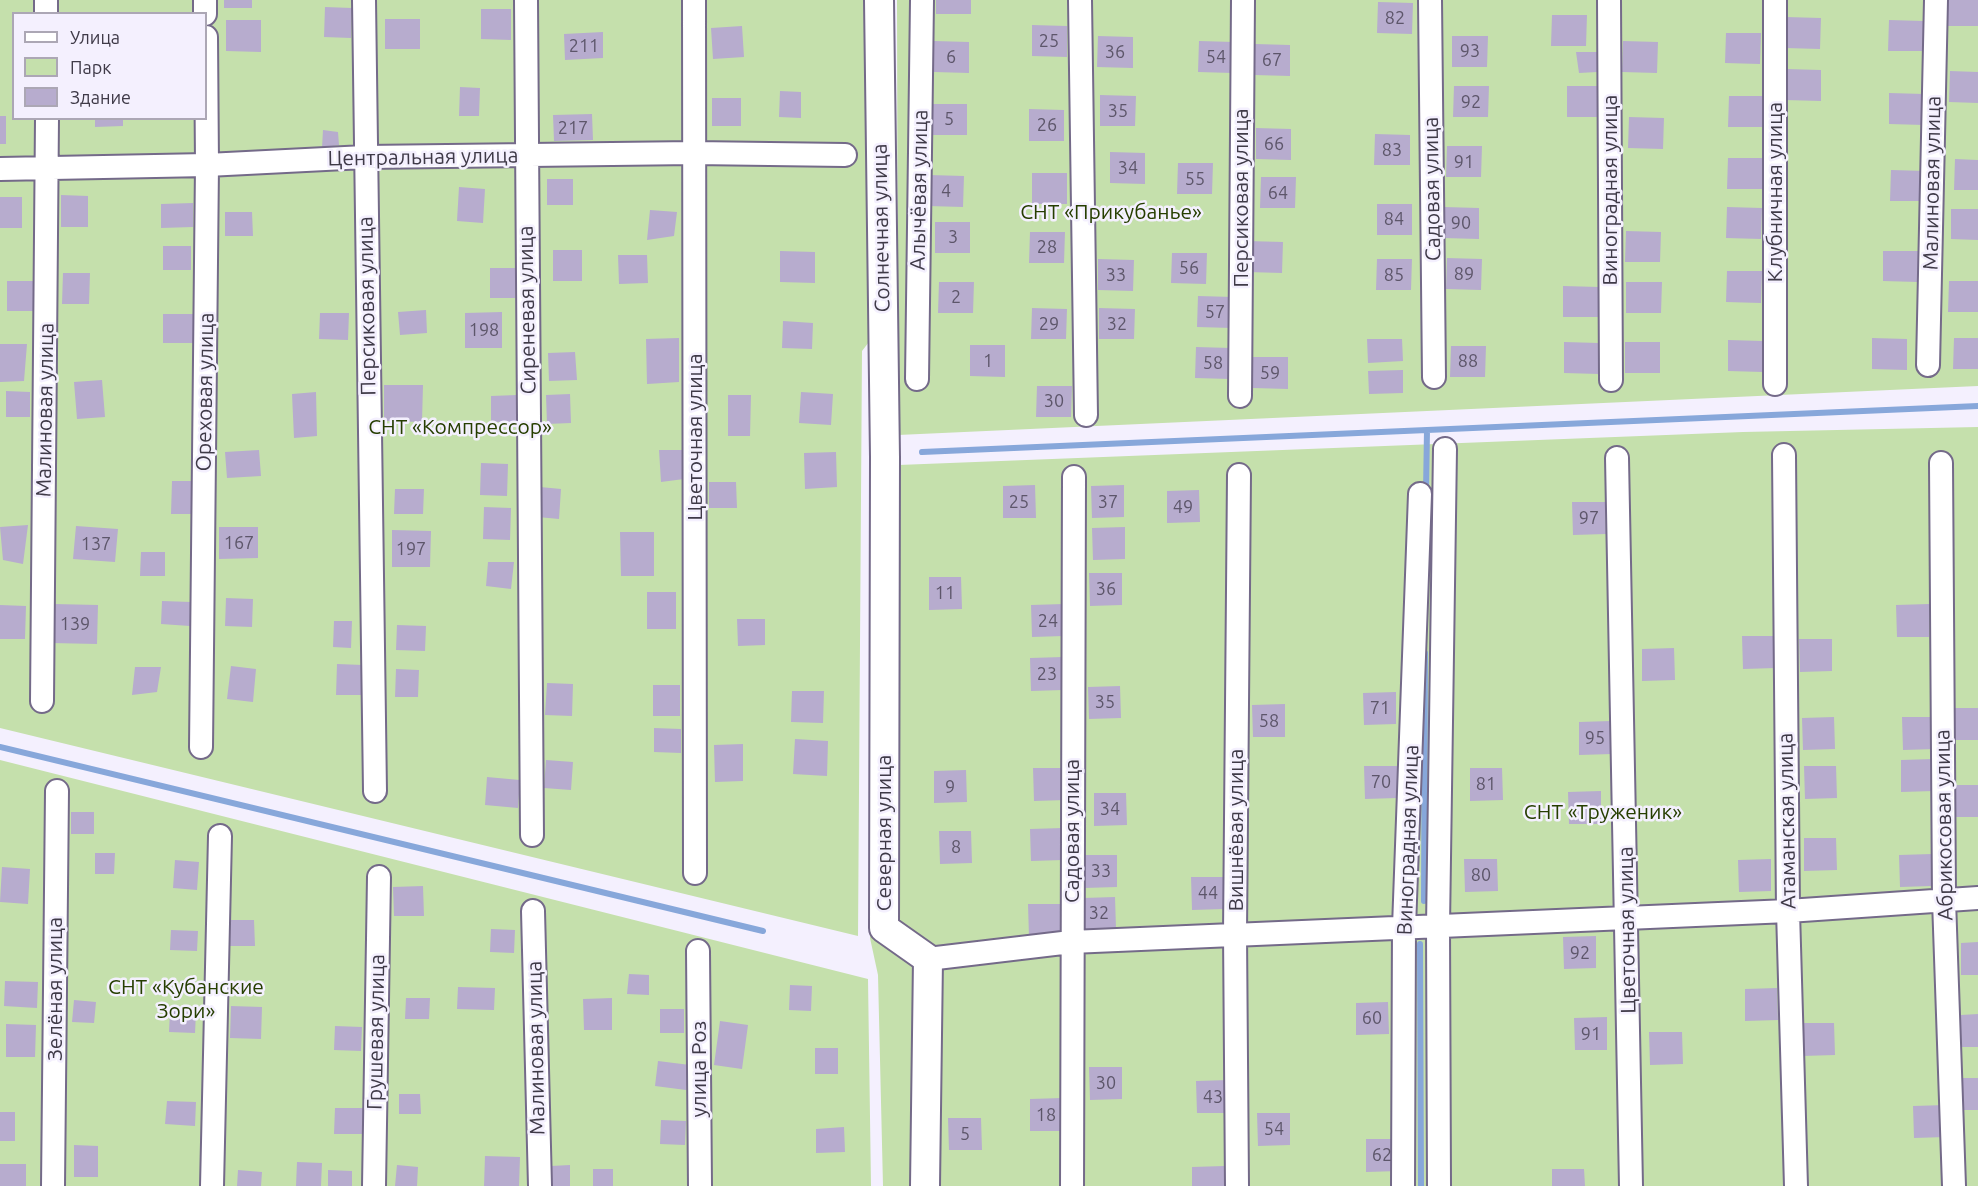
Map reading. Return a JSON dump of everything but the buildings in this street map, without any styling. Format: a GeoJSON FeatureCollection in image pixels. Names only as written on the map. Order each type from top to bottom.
{"type":"FeatureCollection","features":[{"type":"Feature","properties":{"kind":"street","name":"Персиковая улица"},"geometry":{"type":"LineString","coordinates":[[364,0],[375,791]]}},
{"type":"Feature","properties":{"kind":"street","name":"Сиреневая улица"},"geometry":{"type":"LineString","coordinates":[[526,0],[532,835]]}},
{"type":"Feature","properties":{"kind":"street","name":"Цветочная улица"},"geometry":{"type":"LineString","coordinates":[[694,0],[695,873]]}},
{"type":"Feature","properties":{"kind":"street","name":"Солнечная улица"},"geometry":{"type":"LineString","coordinates":[[879,0],[885,457]]}},
{"type":"Feature","properties":{"kind":"street","name":"Алычёвая улица"},"geometry":{"type":"LineString","coordinates":[[917,379],[922,0]]}},
{"type":"Feature","properties":{"kind":"street"},"geometry":{"type":"LineString","coordinates":[[1080,0],[1086,415]]}},
{"type":"Feature","properties":{"kind":"street","name":"Персиковая улица"},"geometry":{"type":"LineString","coordinates":[[1240,396],[1243,0]]}},
{"type":"Feature","properties":{"kind":"street","name":"Садовая улица"},"geometry":{"type":"LineString","coordinates":[[1430,0],[1434,377]]}},
{"type":"Feature","properties":{"kind":"street","name":"Виноградная улица"},"geometry":{"type":"LineString","coordinates":[[1609,0],[1611,380]]}},
{"type":"Feature","properties":{"kind":"street","name":"Клубничная улица"},"geometry":{"type":"LineString","coordinates":[[1775,0],[1775,384]]}},
{"type":"Feature","properties":{"kind":"street","name":"Малиновая улица"},"geometry":{"type":"LineString","coordinates":[[1928,365],[1936,0]]}},
{"type":"Feature","properties":{"kind":"street","name":"Малиновая улица"},"geometry":{"type":"LineString","coordinates":[[42,701],[47,120]]}},
{"type":"Feature","properties":{"kind":"street","name":"Ореховая улица"},"geometry":{"type":"LineString","coordinates":[[201,747],[207,120]]}},
{"type":"Feature","properties":{"kind":"street","name":"Центральная улица"},"geometry":{"type":"LineString","coordinates":[[0,169],[207,165],[365,157],[526,154],[845,155]]}},
{"type":"Feature","properties":{"kind":"street"},"geometry":{"type":"LineString","coordinates":[[1439,1186],[1438,926],[1445,449]]}},
{"type":"Feature","properties":{"kind":"street","name":"Атаманская улица"},"geometry":{"type":"LineString","coordinates":[[1784,455],[1788,911],[1796,1186]]}},
{"type":"Feature","properties":{"kind":"street","name":"Северная улица"},"geometry":{"type":"LineString","coordinates":[[885,457],[884,928],[928,958]]}},
{"type":"Feature","properties":{"kind":"street","name":"Цветочная улица"},"geometry":{"type":"LineString","coordinates":[[1617,458],[1628,917],[1631,1186]]}},
{"type":"Feature","properties":{"kind":"street","name":"Абрикосовая улица"},"geometry":{"type":"LineString","coordinates":[[1941,463],[1944,900],[1954,1186]]}},
{"type":"Feature","properties":{"kind":"street","name":"Вишнёвая улица"},"geometry":{"type":"LineString","coordinates":[[1237,1186],[1235,933],[1239,475]]}},
{"type":"Feature","properties":{"kind":"street","name":"Садовая улица"},"geometry":{"type":"LineString","coordinates":[[1072,1186],[1074,477]]}},
{"type":"Feature","properties":{"kind":"street","name":"Виноградная улица"},"geometry":{"type":"LineString","coordinates":[[1403,1186],[1404,927],[1420,494]]}},
{"type":"Feature","properties":{"kind":"street","name":"Зелёная улица"},"geometry":{"type":"LineString","coordinates":[[53,1186],[57,791]]}},
{"type":"Feature","properties":{"kind":"street"},"geometry":{"type":"LineString","coordinates":[[212,1186],[220,836]]}},
{"type":"Feature","properties":{"kind":"street","name":"Грушевая улица"},"geometry":{"type":"LineString","coordinates":[[374,1186],[379,877]]}},
{"type":"Feature","properties":{"kind":"street"},"geometry":{"type":"LineString","coordinates":[[925,1186],[928,958],[1071,942],[1235,933],[1788,911],[1978,898]]}},
{"type":"Feature","properties":{"kind":"street","name":"Малиновая улица"},"geometry":{"type":"LineString","coordinates":[[533,910],[540,1186]]}},
{"type":"Feature","properties":{"kind":"street","name":"улица Роз"},"geometry":{"type":"LineString","coordinates":[[698,951],[700,1186]]}},
{"type":"Feature","properties":{"kind":"green space","name":"СНТ «Компрессор»"},"geometry":{"type":"Polygon","coordinates":[[[0,0],[888,0],[889,316],[862,351],[858,936],[0,728],[0,0]]]}},
{"type":"Feature","properties":{"kind":"green space","name":"СНТ «Прикубанье»"},"geometry":{"type":"Polygon","coordinates":[[[897,0],[1978,0],[1978,386],[898,435],[897,0]]]}},
{"type":"Feature","properties":{"kind":"green space","name":"СНТ «Труженик»"},"geometry":{"type":"Polygon","coordinates":[[[1978,427],[1978,1186],[883,1186],[878,975],[870,938],[873,466],[1743,432],[1978,427]]]}},
{"type":"Feature","properties":{"kind":"green space","name":"СНТ «Кубанские Зори»"},"geometry":{"type":"Polygon","coordinates":[[[0,760],[868,979],[871,1186],[0,1186],[0,760]]]}},
{"type":"Feature","properties":{"kind":"waterway"},"geometry":{"type":"LineString","coordinates":[[922,452],[1978,406]]}},
{"type":"Feature","properties":{"kind":"waterway"},"geometry":{"type":"LineString","coordinates":[[1426,492],[1427,430]]}},
{"type":"Feature","properties":{"kind":"waterway"},"geometry":{"type":"LineString","coordinates":[[1424,901],[1425,653]]}},
{"type":"Feature","properties":{"kind":"waterway"},"geometry":{"type":"LineString","coordinates":[[0,747],[763,931]]}},
{"type":"Feature","properties":{"kind":"waterway"},"geometry":{"type":"LineString","coordinates":[[1420,944],[1421,1186]]}}]}
